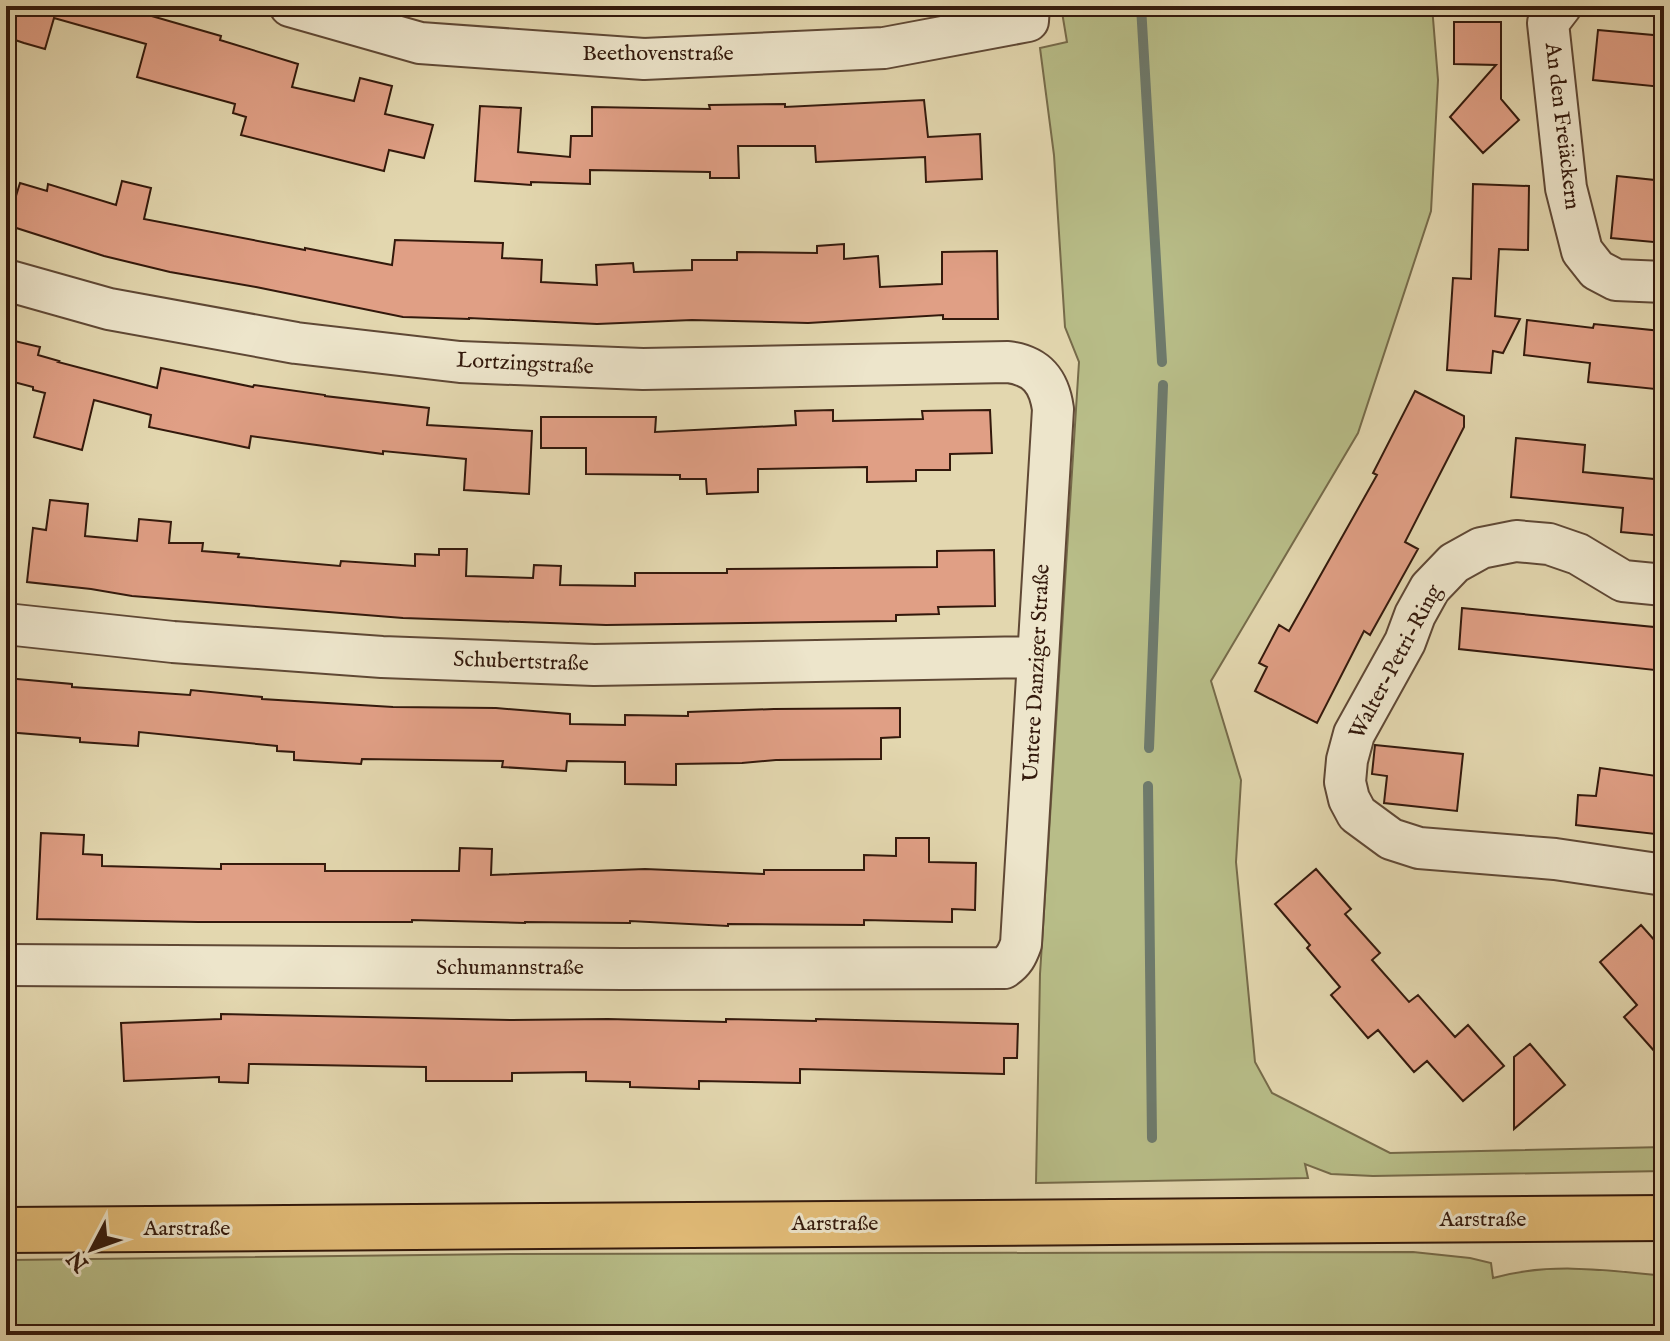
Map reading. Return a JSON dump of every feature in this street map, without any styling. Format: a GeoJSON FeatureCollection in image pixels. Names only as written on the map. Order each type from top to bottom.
{"type":"FeatureCollection","features":[{"type":"Feature","properties":{"kind":"main road","name":"Aarstraße"},"geometry":{"type":"LineString","coordinates":[[6,1230],[1664,1218]]}},
{"type":"Feature","properties":{"kind":"street","name":"Beethovenstraße"},"geometry":{"type":"LineString","coordinates":[[290,6],[420,43],[644,59],[884,48],[1028,14]]}},
{"type":"Feature","properties":{"kind":"street","name":"An den Freiäckern"},"geometry":{"type":"LineString","coordinates":[[1561,6],[1548,23],[1566,188],[1582,251],[1597,270],[1616,280],[1664,282]]}},
{"type":"Feature","properties":{"kind":"street","name":"Lortzingstraße"},"geometry":{"type":"LineString","coordinates":[[6,280],[109,309],[296,343],[460,362],[643,369],[1008,362],[1025,365],[1045,382]]}},
{"type":"Feature","properties":{"kind":"street","name":"Untere Danziger Straße"},"geometry":{"type":"LineString","coordinates":[[1012,963],[1021,944],[1053,409],[1045,382]]}},
{"type":"Feature","properties":{"kind":"street","name":"Walter-Petri-Ring"},"geometry":{"type":"LineString","coordinates":[[1664,585],[1623,581],[1578,554],[1549,544],[1516,541],[1481,548],[1454,563],[1430,588],[1405,642],[1354,734],[1345,782],[1357,814],[1391,839],[1419,848],[1555,859],[1664,875]]}},
{"type":"Feature","properties":{"kind":"street","name":"Schubertstraße"},"geometry":{"type":"LineString","coordinates":[[6,624],[173,642],[382,657],[594,665],[1038,657]]}},
{"type":"Feature","properties":{"kind":"street","name":"Schumannstraße"},"geometry":{"type":"LineString","coordinates":[[6,965],[994,969],[1012,963]]}},
{"type":"Feature","properties":{"kind":"green space"},"geometry":{"type":"Polygon","coordinates":[[[1061,6],[1432,6],[1438,80],[1431,211],[1358,433],[1211,681],[1241,780],[1236,862],[1255,1062],[1272,1093],[1390,1153],[1664,1147],[1664,1171],[1373,1176],[1331,1174],[1305,1164],[1308,1178],[1036,1183],[1040,974],[1079,362],[1065,327],[1054,155],[1040,48],[1067,42],[1061,6]]]}},
{"type":"Feature","properties":{"kind":"green space"},"geometry":{"type":"Polygon","coordinates":[[[1413,1252],[1491,1263],[1493,1278],[1557,1269],[1664,1276],[1664,1335],[6,1335],[6,1268],[10,1260],[509,1254],[1413,1252]]]}},
{"type":"Feature","properties":{"kind":"building"},"geometry":{"type":"Polygon","coordinates":[[[12,6],[117,6],[221,36],[220,40],[298,64],[292,87],[354,101],[360,78],[392,86],[385,114],[433,125],[424,158],[389,150],[384,171],[241,135],[246,117],[233,113],[235,104],[137,77],[146,44],[54,18],[45,49],[6,37],[12,6]]]}},
{"type":"Feature","properties":{"kind":"building"},"geometry":{"type":"Polygon","coordinates":[[[1454,22],[1501,22],[1501,99],[1519,120],[1483,153],[1450,117],[1496,65],[1454,64],[1454,22]]]}},
{"type":"Feature","properties":{"kind":"building"},"geometry":{"type":"Polygon","coordinates":[[[1598,30],[1664,36],[1662,87],[1593,80],[1598,30]]]}},
{"type":"Feature","properties":{"kind":"building"},"geometry":{"type":"Polygon","coordinates":[[[924,100],[928,137],[980,134],[982,179],[926,182],[925,157],[816,162],[815,146],[738,146],[739,178],[710,178],[710,172],[590,170],[590,184],[531,182],[531,185],[475,181],[480,106],[521,108],[518,152],[570,157],[571,136],[592,136],[592,107],[710,109],[709,105],[785,104],[785,107],[924,100]]]}},
{"type":"Feature","properties":{"kind":"building"},"geometry":{"type":"Polygon","coordinates":[[[1617,176],[1664,181],[1664,243],[1611,238],[1617,176]]]}},
{"type":"Feature","properties":{"kind":"building"},"geometry":{"type":"Polygon","coordinates":[[[122,181],[151,188],[144,219],[392,265],[395,240],[503,243],[502,258],[542,260],[541,282],[597,285],[596,265],[633,263],[634,272],[692,270],[692,260],[737,260],[737,252],[817,253],[817,246],[844,244],[844,259],[878,256],[880,287],[942,284],[942,252],[997,251],[998,319],[943,319],[943,315],[808,323],[692,320],[597,324],[403,317],[170,272],[104,256],[7,225],[20,183],[47,191],[48,184],[116,205],[122,181]]]}},
{"type":"Feature","properties":{"kind":"building"},"geometry":{"type":"Polygon","coordinates":[[[1473,184],[1529,186],[1528,250],[1499,249],[1495,316],[1520,319],[1503,353],[1493,351],[1491,373],[1447,370],[1453,278],[1471,279],[1473,184]]]}},
{"type":"Feature","properties":{"kind":"building"},"geometry":{"type":"Polygon","coordinates":[[[1527,320],[1593,328],[1594,324],[1661,331],[1655,389],[1588,382],[1590,363],[1524,355],[1527,320]]]}},
{"type":"Feature","properties":{"kind":"building"},"geometry":{"type":"Polygon","coordinates":[[[6,339],[40,347],[38,355],[58,362],[157,388],[161,368],[253,387],[429,408],[427,425],[532,431],[529,494],[464,490],[466,459],[383,451],[383,454],[251,436],[249,448],[149,427],[151,415],[94,400],[82,450],[34,437],[45,393],[6,380],[6,339]]]}},
{"type":"Feature","properties":{"kind":"building"},"geometry":{"type":"Polygon","coordinates":[[[1415,391],[1464,416],[1464,427],[1405,542],[1418,549],[1370,635],[1364,631],[1317,723],[1255,691],[1267,667],[1259,663],[1279,625],[1289,631],[1377,475],[1373,473],[1415,391]]]}},
{"type":"Feature","properties":{"kind":"building"},"geometry":{"type":"Polygon","coordinates":[[[833,410],[833,421],[923,419],[922,411],[990,410],[992,453],[950,454],[950,470],[916,470],[916,481],[867,482],[867,467],[758,469],[758,492],[707,494],[706,479],[680,479],[680,475],[586,474],[586,448],[541,448],[541,417],[656,417],[655,432],[796,425],[795,411],[833,410]]]}},
{"type":"Feature","properties":{"kind":"building"},"geometry":{"type":"Polygon","coordinates":[[[1516,438],[1585,445],[1583,472],[1664,480],[1664,536],[1621,532],[1623,508],[1511,497],[1516,438]]]}},
{"type":"Feature","properties":{"kind":"building"},"geometry":{"type":"Polygon","coordinates":[[[50,500],[88,504],[85,536],[137,541],[139,519],[171,522],[169,543],[203,543],[202,551],[239,554],[238,557],[340,566],[341,561],[415,566],[415,554],[439,555],[439,549],[467,549],[466,576],[533,578],[534,565],[561,566],[560,585],[635,586],[635,573],[937,567],[937,551],[994,550],[995,606],[938,607],[939,614],[896,615],[896,621],[606,625],[403,618],[132,596],[27,582],[33,528],[46,530],[50,500]]]}},
{"type":"Feature","properties":{"kind":"building"},"geometry":{"type":"Polygon","coordinates":[[[1462,608],[1664,628],[1664,671],[1459,649],[1462,608]]]}},
{"type":"Feature","properties":{"kind":"building"},"geometry":{"type":"Polygon","coordinates":[[[6,678],[72,684],[72,687],[190,695],[191,690],[262,699],[570,714],[570,724],[625,725],[625,715],[688,716],[688,712],[900,708],[900,737],[881,738],[881,759],[676,764],[676,785],[625,784],[625,762],[567,761],[566,771],[502,767],[503,761],[362,759],[361,764],[294,760],[294,752],[277,751],[277,746],[139,732],[138,746],[6,732],[6,678]]]}},
{"type":"Feature","properties":{"kind":"building"},"geometry":{"type":"Polygon","coordinates":[[[1375,745],[1463,754],[1457,811],[1384,803],[1387,776],[1372,774],[1375,745]]]}},
{"type":"Feature","properties":{"kind":"building"},"geometry":{"type":"Polygon","coordinates":[[[1600,768],[1664,777],[1664,835],[1576,825],[1578,795],[1596,796],[1600,768]]]}},
{"type":"Feature","properties":{"kind":"building"},"geometry":{"type":"Polygon","coordinates":[[[41,833],[84,835],[83,854],[102,855],[102,866],[221,869],[221,864],[325,864],[325,871],[459,871],[460,848],[492,849],[491,875],[645,869],[764,874],[764,870],[864,870],[864,855],[896,856],[896,838],[929,838],[929,862],[976,863],[975,910],[952,909],[952,922],[864,920],[864,925],[37,919],[41,833]]]}},
{"type":"Feature","properties":{"kind":"building"},"geometry":{"type":"Polygon","coordinates":[[[1316,869],[1351,909],[1345,914],[1380,953],[1372,960],[1409,1002],[1418,995],[1455,1037],[1468,1025],[1504,1066],[1463,1101],[1427,1061],[1414,1072],[1378,1030],[1368,1038],[1331,995],[1340,987],[1275,904],[1316,869]]]}},
{"type":"Feature","properties":{"kind":"building"},"geometry":{"type":"Polygon","coordinates":[[[1641,925],[1664,951],[1664,1062],[1624,1017],[1637,1005],[1600,962],[1641,925]]]}},
{"type":"Feature","properties":{"kind":"building"},"geometry":{"type":"Polygon","coordinates":[[[221,1014],[726,1022],[726,1019],[816,1019],[1018,1024],[1017,1058],[1004,1058],[1004,1074],[800,1069],[800,1083],[699,1081],[699,1089],[630,1087],[630,1082],[586,1081],[586,1072],[512,1073],[512,1081],[426,1081],[426,1067],[249,1064],[248,1083],[219,1082],[219,1077],[124,1081],[121,1023],[221,1019],[221,1014]]]}},
{"type":"Feature","properties":{"kind":"building"},"geometry":{"type":"Polygon","coordinates":[[[1530,1044],[1565,1085],[1514,1129],[1514,1057],[1530,1044]]]}},
{"type":"Feature","properties":{"kind":"waterway"},"geometry":{"type":"LineString","coordinates":[[1141,6],[1162,362]]}},
{"type":"Feature","properties":{"kind":"waterway"},"geometry":{"type":"LineString","coordinates":[[1149,748],[1163,385]]}},
{"type":"Feature","properties":{"kind":"waterway"},"geometry":{"type":"LineString","coordinates":[[1148,786],[1152,1138]]}}]}
